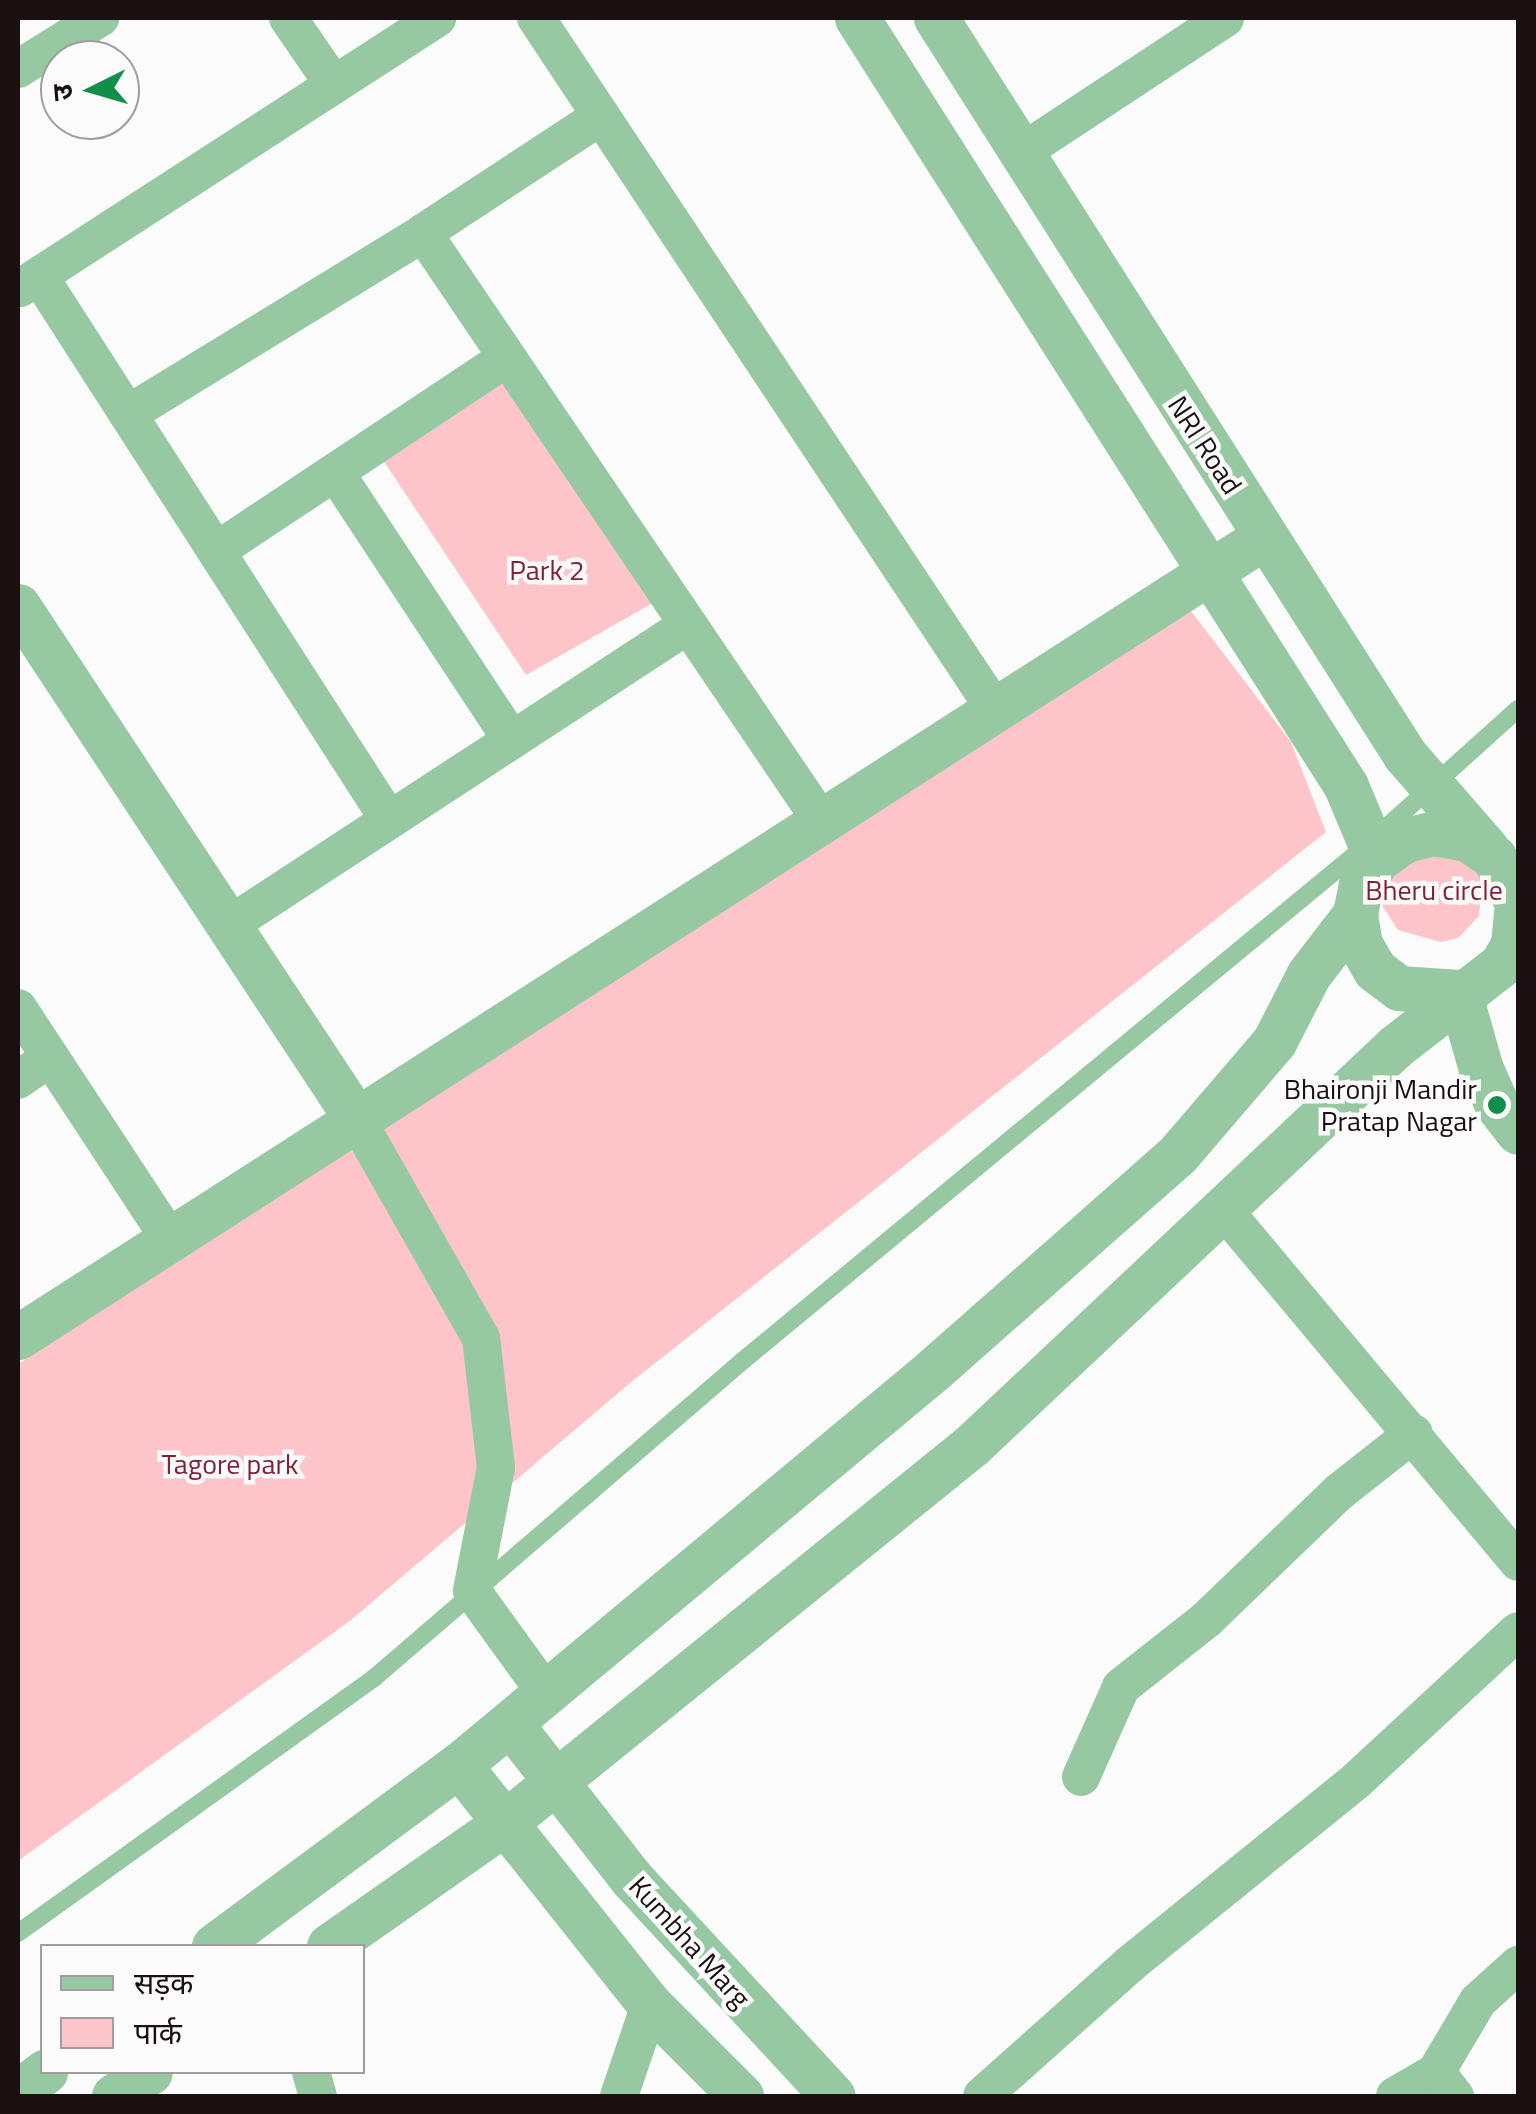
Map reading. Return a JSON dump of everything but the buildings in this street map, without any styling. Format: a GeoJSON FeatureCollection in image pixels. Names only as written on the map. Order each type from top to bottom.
{"type":"FeatureCollection","features":[{"type":"Feature","properties":{"kind":"street"},"geometry":{"type":"LineString","coordinates":[[18,69],[100,18]]}},
{"type":"Feature","properties":{"kind":"street"},"geometry":{"type":"LineString","coordinates":[[288,18],[334,84]]}},
{"type":"Feature","properties":{"kind":"street"},"geometry":{"type":"LineString","coordinates":[[389,820],[128,414],[28,283],[437,18]]}},
{"type":"Feature","properties":{"kind":"street"},"geometry":{"type":"LineString","coordinates":[[536,18],[996,711]]}},
{"type":"Feature","properties":{"kind":"street"},"geometry":{"type":"LineString","coordinates":[[857,18],[1346,786],[1373,851],[1355,914],[1360,944],[1376,970],[1399,988],[1459,992]]}},
{"type":"Feature","properties":{"kind":"street","name":"NRI Road"},"geometry":{"type":"LineString","coordinates":[[936,18],[1405,755],[1431,785],[1506,849]]}},
{"type":"Feature","properties":{"kind":"street"},"geometry":{"type":"LineString","coordinates":[[1019,154],[1226,18]]}},
{"type":"Feature","properties":{"kind":"street"},"geometry":{"type":"LineString","coordinates":[[128,414],[422,233],[601,116]]}},
{"type":"Feature","properties":{"kind":"street"},"geometry":{"type":"LineString","coordinates":[[422,233],[822,822]]}},
{"type":"Feature","properties":{"kind":"street"},"geometry":{"type":"LineString","coordinates":[[216,550],[507,358]]}},
{"type":"Feature","properties":{"kind":"street"},"geometry":{"type":"LineString","coordinates":[[335,472],[512,740]]}},
{"type":"Feature","properties":{"kind":"street"},"geometry":{"type":"LineString","coordinates":[[18,1337],[1264,537]]}},
{"type":"Feature","properties":{"kind":"street"},"geometry":{"type":"LineString","coordinates":[[18,606],[357,1120],[481,1338],[496,1467],[472,1590],[545,1692]]}},
{"type":"Feature","properties":{"kind":"street"},"geometry":{"type":"LineString","coordinates":[[229,926],[688,624]]}},
{"type":"Feature","properties":{"kind":"street"},"geometry":{"type":"LineString","coordinates":[[331,1944],[503,1824],[972,1446],[1396,1046],[1459,992],[1502,964],[1518,920],[1506,849],[1434,833],[1373,851]]}},
{"type":"Feature","properties":{"kind":"street"},"geometry":{"type":"LineString","coordinates":[[217,1944],[510,1723],[932,1372],[1178,1154],[1274,1042],[1309,974],[1355,914]]}},
{"type":"Feature","properties":{"kind":"street"},"geometry":{"type":"LineString","coordinates":[[1459,992],[1508,1118]]}},
{"type":"Feature","properties":{"kind":"street"},"geometry":{"type":"LineString","coordinates":[[18,1008],[170,1239]]}},
{"type":"Feature","properties":{"kind":"street"},"geometry":{"type":"LineString","coordinates":[[1396,1046],[1433,1046],[1508,1118]]}},
{"type":"Feature","properties":{"kind":"street"},"geometry":{"type":"LineString","coordinates":[[18,1080],[50,1058]]}},
{"type":"Feature","properties":{"kind":"street"},"geometry":{"type":"LineString","coordinates":[[1223,1209],[1518,1562]]}},
{"type":"Feature","properties":{"kind":"street"},"geometry":{"type":"LineString","coordinates":[[1081,1778],[1121,1687],[1206,1620],[1339,1492],[1414,1433]]}},
{"type":"Feature","properties":{"kind":"street"},"geometry":{"type":"LineString","coordinates":[[982,2096],[1130,1964],[1357,1780],[1518,1631]]}},
{"type":"Feature","properties":{"kind":"street","name":"Kumbha Marg"},"geometry":{"type":"LineString","coordinates":[[510,1723],[553,1783],[655,1905],[833,2096]]}},
{"type":"Feature","properties":{"kind":"street"},"geometry":{"type":"LineString","coordinates":[[459,1764],[650,2005],[741,2096]]}},
{"type":"Feature","properties":{"kind":"street"},"geometry":{"type":"LineString","coordinates":[[1395,2096],[1446,2084],[1478,2001],[1518,1965]]}},
{"type":"Feature","properties":{"kind":"street"},"geometry":{"type":"LineString","coordinates":[[619,2096],[650,2005]]}},
{"type":"Feature","properties":{"kind":"street"},"geometry":{"type":"LineString","coordinates":[[18,2092],[43,2074]]}},
{"type":"Feature","properties":{"kind":"street"},"geometry":{"type":"LineString","coordinates":[[114,2096],[147,2074]]}},
{"type":"Feature","properties":{"kind":"lane"},"geometry":{"type":"LineString","coordinates":[[18,1933],[374,1678],[472,1590],[1373,851],[1431,785],[1518,709]]}},
{"type":"Feature","properties":{"kind":"green space","name":"Park 2"},"geometry":{"type":"Polygon","coordinates":[[[499,363],[658,600],[526,675],[379,454],[499,363]]]}},
{"type":"Feature","properties":{"kind":"green space","name":"Tagore park"},"geometry":{"type":"Polygon","coordinates":[[[1191,611],[1291,742],[1326,832],[630,1383],[351,1620],[18,1861],[18,1364],[1191,611]]]}},
{"type":"Feature","properties":{"kind":"green space","name":"Bheru circle"},"geometry":{"type":"Polygon","coordinates":[[[1422,842],[1483,870],[1479,916],[1458,938],[1441,942],[1398,930],[1383,907],[1381,887],[1422,842]]]}},
{"type":"Feature","properties":{"kind":"place","name":"Bhaironji Mandir Pratap Nagar"},"geometry":{"type":"Point","coordinates":[1497,1105]}}]}
